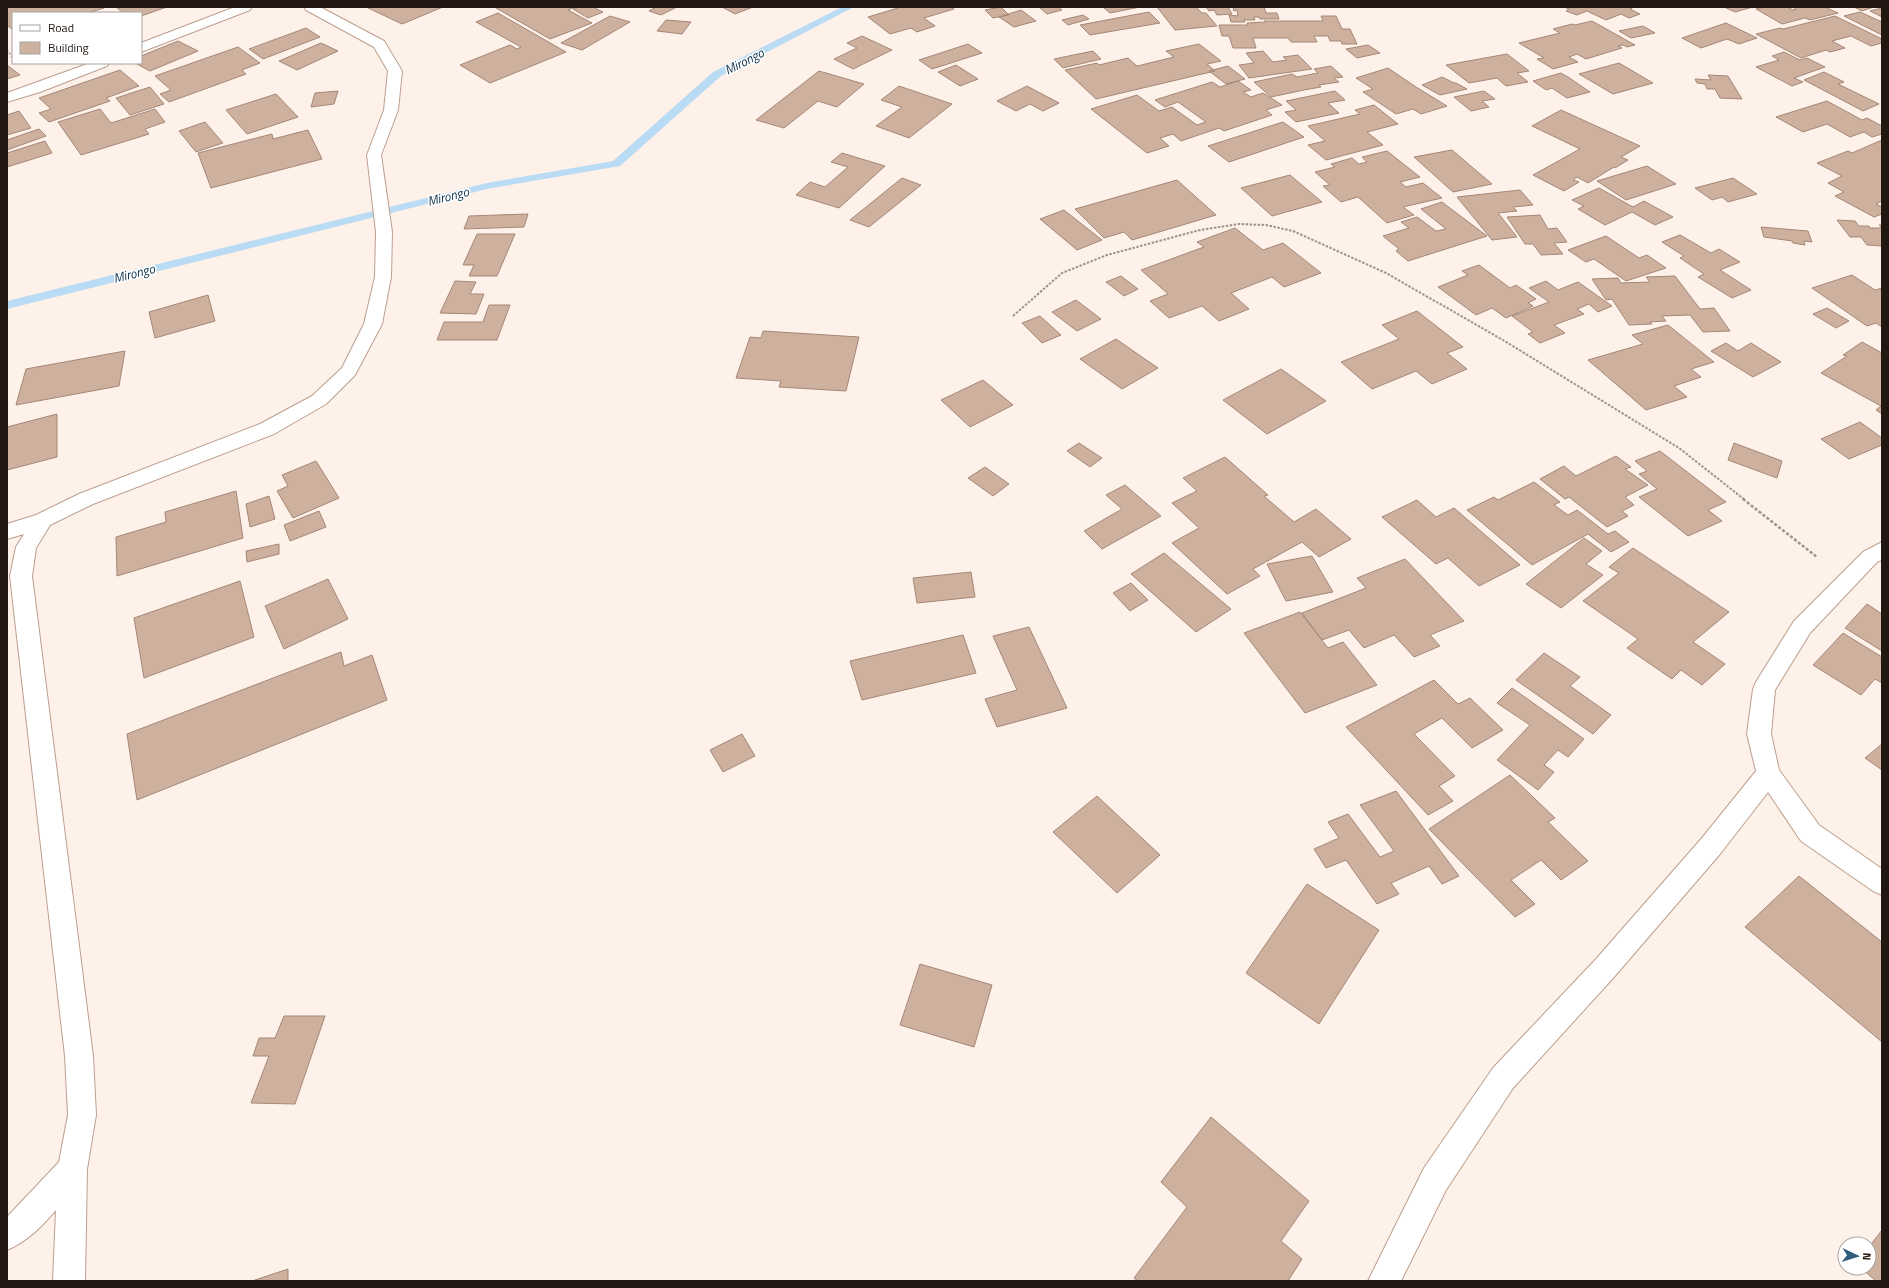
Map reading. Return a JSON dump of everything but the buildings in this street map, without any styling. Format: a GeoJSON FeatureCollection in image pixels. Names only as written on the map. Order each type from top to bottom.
{"type":"FeatureCollection","features":[{"type":"Feature","properties":{"kind":"street"},"geometry":{"type":"LineString","coordinates":[[142,48],[246,7]]}},
{"type":"Feature","properties":{"kind":"street"},"geometry":{"type":"LineString","coordinates":[[7,532],[43,520],[86,499],[267,429],[319,400],[349,371],[372,324],[382,277],[384,232],[374,154],[391,110],[395,71],[379,44],[310,7]]}},
{"type":"Feature","properties":{"kind":"street"},"geometry":{"type":"LineString","coordinates":[[7,98],[35,89],[99,64]]}},
{"type":"Feature","properties":{"kind":"street"},"geometry":{"type":"LineString","coordinates":[[43,520],[26,547],[21,576],[79,1056],[82,1115],[72,1169],[69,1281]]}},
{"type":"Feature","properties":{"kind":"street"},"geometry":{"type":"LineString","coordinates":[[1882,550],[1870,557],[1802,627],[1764,689],[1759,734],[1768,774],[1810,833],[1882,883]]}},
{"type":"Feature","properties":{"kind":"street"},"geometry":{"type":"LineString","coordinates":[[1384,1281],[1435,1179],[1502,1078],[1605,968],[1711,846],[1768,774]]}},
{"type":"Feature","properties":{"kind":"street"},"geometry":{"type":"LineString","coordinates":[[7,1235],[22,1225],[72,1169]]}},
{"type":"Feature","properties":{"kind":"path"},"geometry":{"type":"LineString","coordinates":[[1013,316],[1062,273],[1107,255],[1200,230],[1239,224],[1266,225],[1293,231],[1386,273],[1503,340],[1679,448],[1847,581]]}},
{"type":"Feature","properties":{"kind":"waterway","name":"Mirongo"},"geometry":{"type":"LineString","coordinates":[[7,305],[487,186],[616,164],[717,74],[849,7]]}}]}
